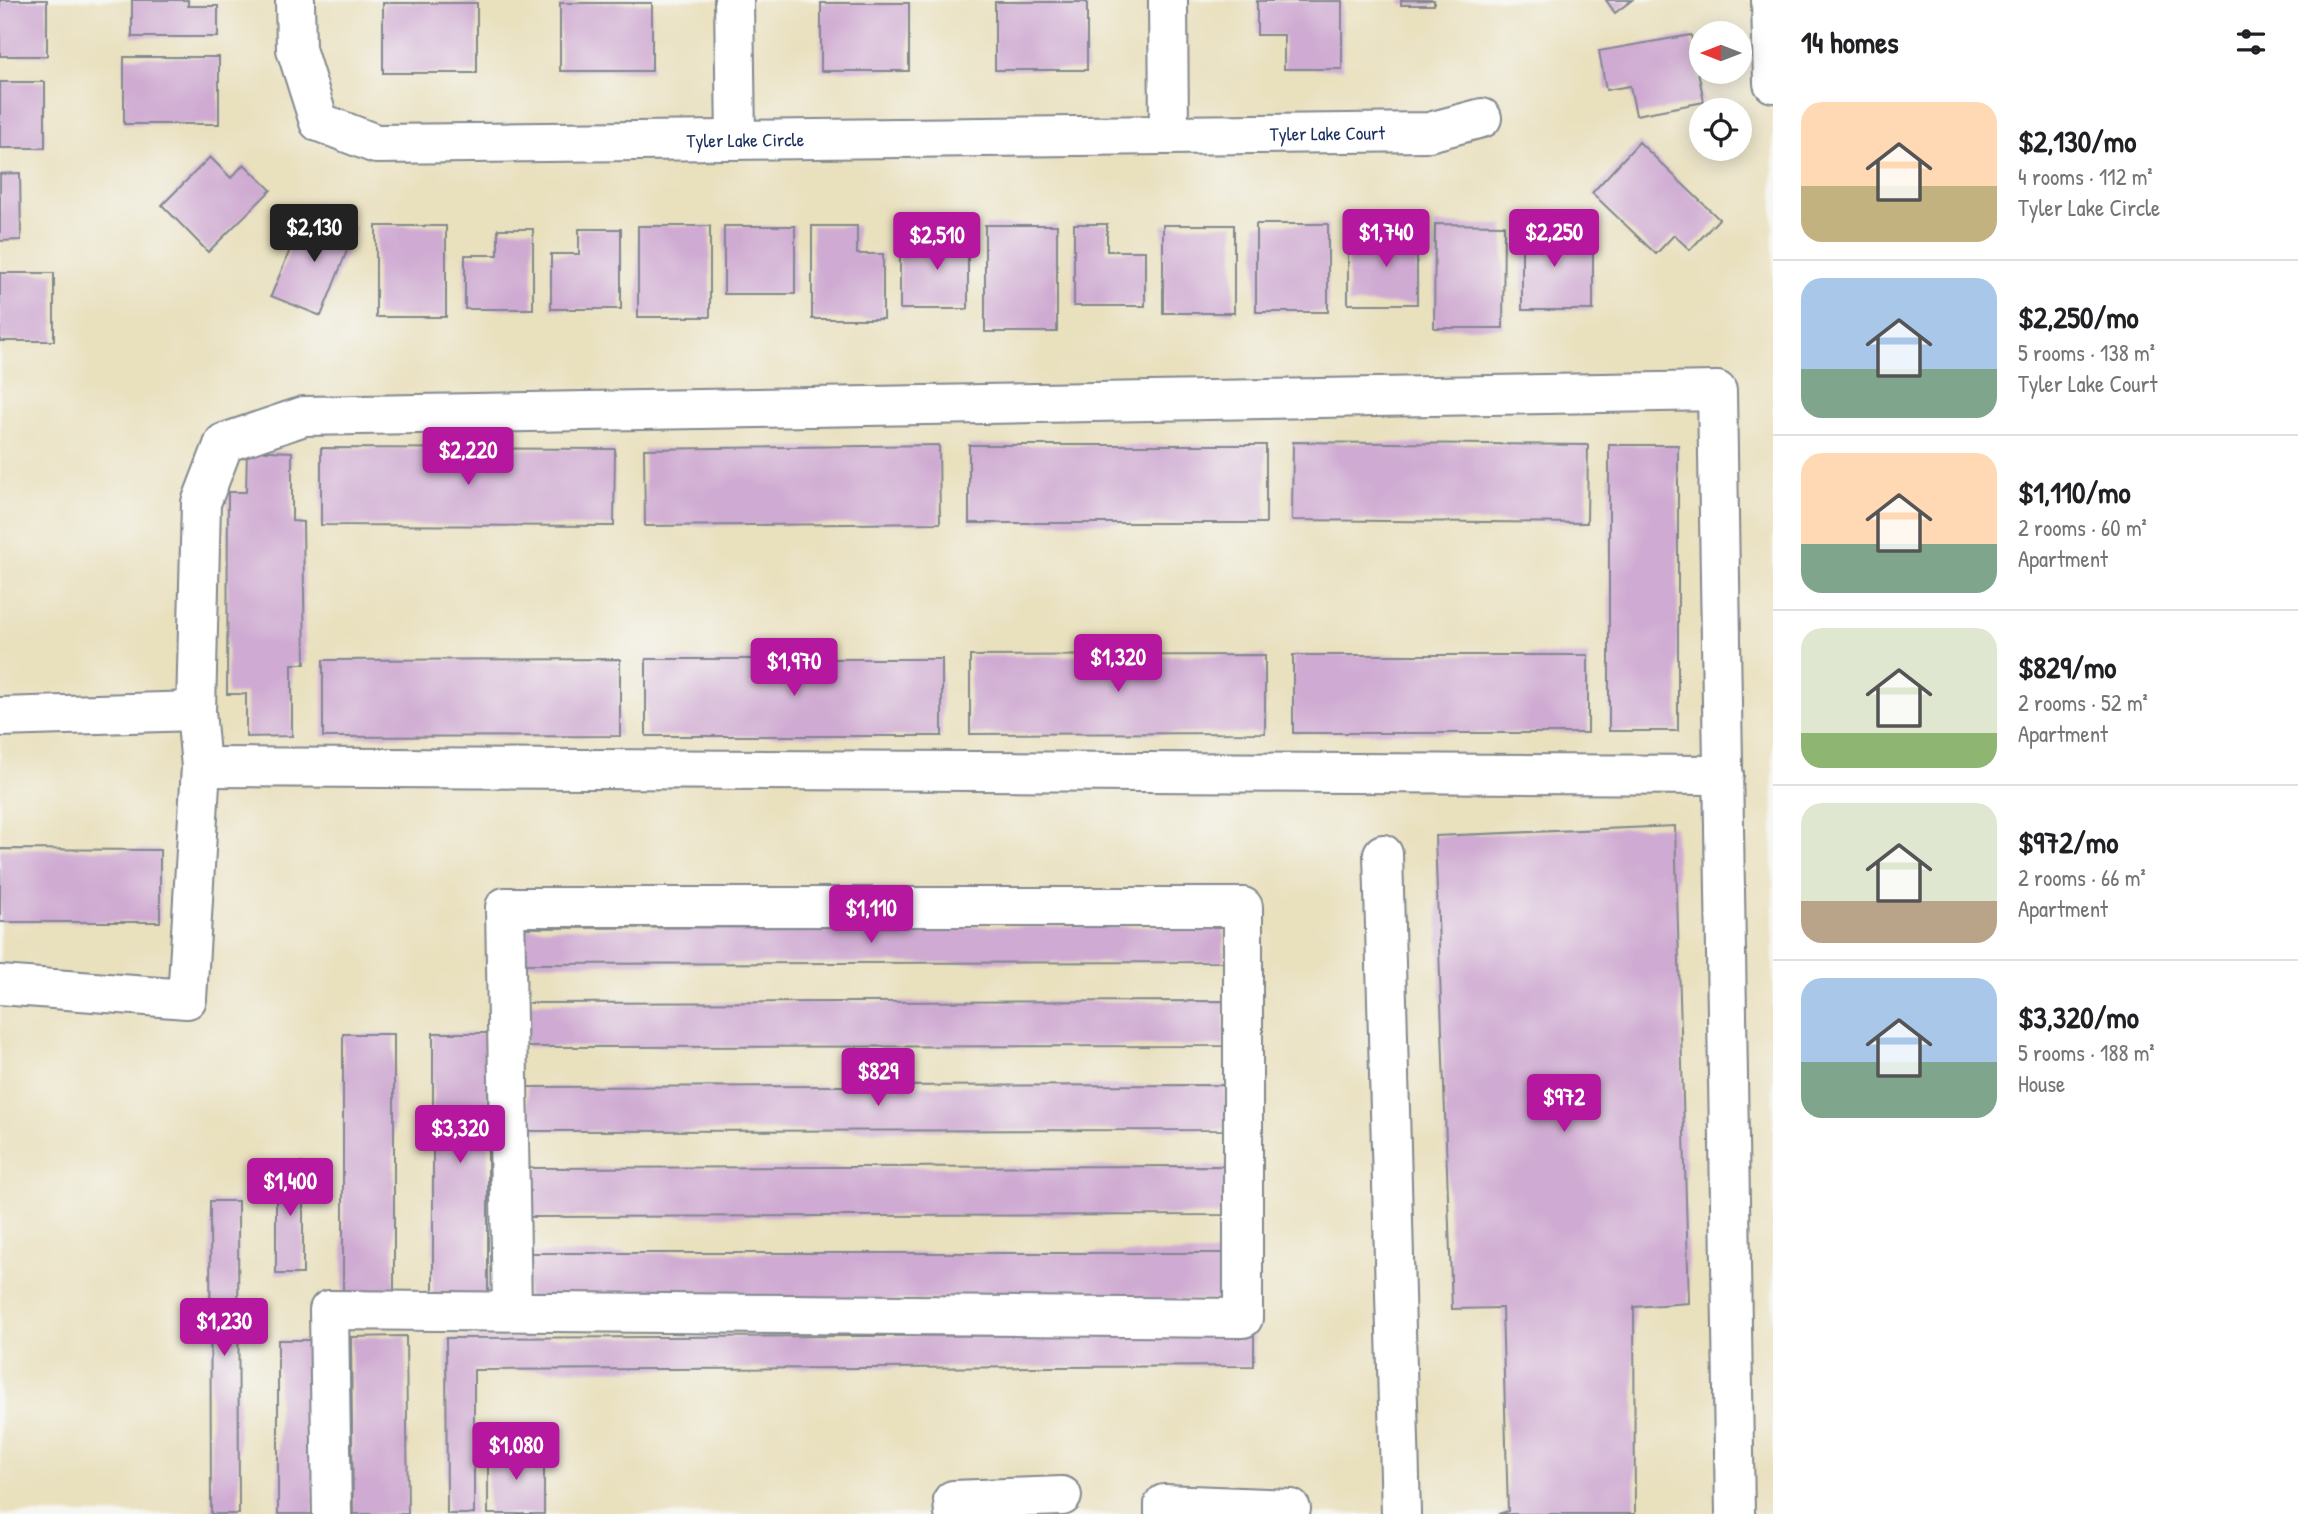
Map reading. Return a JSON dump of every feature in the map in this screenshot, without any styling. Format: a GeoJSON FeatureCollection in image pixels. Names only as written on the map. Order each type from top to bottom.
{"type":"FeatureCollection","features":[{"type":"Feature","properties":{"kind":"street","name":"Tyler Lake Circle"},"geometry":{"type":"LineString","coordinates":[[295,0],[296,49],[319,122],[376,144],[1169,134]]}},
{"type":"Feature","properties":{"kind":"street"},"geometry":{"type":"LineString","coordinates":[[734,0],[736,140]]}},
{"type":"Feature","properties":{"kind":"street"},"geometry":{"type":"LineString","coordinates":[[1168,0],[1169,134]]}},
{"type":"Feature","properties":{"kind":"street"},"geometry":{"type":"LineString","coordinates":[[1771,0],[1773,83]]}},
{"type":"Feature","properties":{"kind":"street","name":"Tyler Lake Court"},"geometry":{"type":"LineString","coordinates":[[1169,134],[1429,132],[1482,118]]}},
{"type":"Feature","properties":{"kind":"street"},"geometry":{"type":"LineString","coordinates":[[0,985],[187,999],[201,767],[196,711],[201,503],[224,443],[304,416],[1717,391],[1735,1514]]}},
{"type":"Feature","properties":{"kind":"street"},"geometry":{"type":"LineString","coordinates":[[0,717],[196,711]]}},
{"type":"Feature","properties":{"kind":"street"},"geometry":{"type":"LineString","coordinates":[[201,767],[1724,775]]}},
{"type":"Feature","properties":{"kind":"street"},"geometry":{"type":"LineString","coordinates":[[1383,854],[1401,1514]]}},
{"type":"Feature","properties":{"kind":"street"},"geometry":{"type":"LineString","coordinates":[[332,1514],[329,1310],[1243,1318],[1243,907],[505,907],[512,1311]]}},
{"type":"Feature","properties":{"kind":"street"},"geometry":{"type":"LineString","coordinates":[[954,1514],[953,1500],[1062,1496]]}},
{"type":"Feature","properties":{"kind":"street"},"geometry":{"type":"LineString","coordinates":[[1164,1514],[1164,1504],[1291,1509]]}},
{"type":"Feature","properties":{"kind":"building"},"geometry":{"type":"Polygon","coordinates":[[[0,0],[47,0],[47,56],[0,56],[0,0]]]}},
{"type":"Feature","properties":{"kind":"building"},"geometry":{"type":"Polygon","coordinates":[[[132,0],[188,0],[188,6],[218,6],[218,37],[132,37],[132,0]]]}},
{"type":"Feature","properties":{"kind":"building"},"geometry":{"type":"Polygon","coordinates":[[[1401,0],[1434,0],[1434,5],[1401,5],[1401,0]]]}},
{"type":"Feature","properties":{"kind":"building"},"geometry":{"type":"Polygon","coordinates":[[[1606,0],[1632,0],[1615,13],[1606,0]]]}},
{"type":"Feature","properties":{"kind":"building"},"geometry":{"type":"Polygon","coordinates":[[[1257,1],[1342,1],[1342,69],[1284,69],[1284,35],[1257,35],[1257,1]]]}},
{"type":"Feature","properties":{"kind":"building"},"geometry":{"type":"Polygon","coordinates":[[[995,2],[1087,2],[1087,70],[995,70],[995,2]]]}},
{"type":"Feature","properties":{"kind":"building"},"geometry":{"type":"Polygon","coordinates":[[[383,3],[477,3],[477,73],[383,73],[383,3]]]}},
{"type":"Feature","properties":{"kind":"building"},"geometry":{"type":"Polygon","coordinates":[[[560,3],[652,3],[652,71],[560,71],[560,3]]]}},
{"type":"Feature","properties":{"kind":"building"},"geometry":{"type":"Polygon","coordinates":[[[821,3],[909,3],[909,71],[821,71],[821,3]]]}},
{"type":"Feature","properties":{"kind":"building"},"geometry":{"type":"Polygon","coordinates":[[[1689,35],[1689,84],[1701,84],[1703,98],[1689,98],[1689,105],[1636,115],[1630,86],[1606,90],[1599,51],[1689,35]]]}},
{"type":"Feature","properties":{"kind":"building"},"geometry":{"type":"Polygon","coordinates":[[[124,57],[219,57],[219,124],[124,124],[124,57]]]}},
{"type":"Feature","properties":{"kind":"building"},"geometry":{"type":"Polygon","coordinates":[[[0,82],[45,82],[45,148],[0,148],[0,82]]]}},
{"type":"Feature","properties":{"kind":"building"},"geometry":{"type":"Polygon","coordinates":[[[1639,142],[1719,219],[1690,250],[1674,235],[1656,254],[1592,193],[1639,142]]]}},
{"type":"Feature","properties":{"kind":"building"},"geometry":{"type":"Polygon","coordinates":[[[210,157],[231,178],[244,164],[271,190],[208,252],[162,205],[210,157]]]}},
{"type":"Feature","properties":{"kind":"building"},"geometry":{"type":"Polygon","coordinates":[[[20,173],[21,240],[0,241],[0,174],[20,173]]]}},
{"type":"Feature","properties":{"kind":"building"},"geometry":{"type":"Polygon","coordinates":[[[315,211],[356,228],[321,316],[271,296],[294,240],[302,244],[315,211]]]}},
{"type":"Feature","properties":{"kind":"building"},"geometry":{"type":"Polygon","coordinates":[[[1522,219],[1566,219],[1566,248],[1593,248],[1593,310],[1522,310],[1522,219]]]}},
{"type":"Feature","properties":{"kind":"building"},"geometry":{"type":"Polygon","coordinates":[[[1074,224],[1107,224],[1107,251],[1145,251],[1145,306],[1074,306],[1074,224]]]}},
{"type":"Feature","properties":{"kind":"building"},"geometry":{"type":"Polygon","coordinates":[[[1256,224],[1328,224],[1328,312],[1256,312],[1256,224]]]}},
{"type":"Feature","properties":{"kind":"building"},"geometry":{"type":"Polygon","coordinates":[[[1378,224],[1417,224],[1417,304],[1348,304],[1348,251],[1378,251],[1378,224]]]}},
{"type":"Feature","properties":{"kind":"building"},"geometry":{"type":"Polygon","coordinates":[[[1435,224],[1504,225],[1503,328],[1434,328],[1435,224]]]}},
{"type":"Feature","properties":{"kind":"building"},"geometry":{"type":"Polygon","coordinates":[[[985,225],[1057,225],[1057,332],[985,332],[985,225]]]}},
{"type":"Feature","properties":{"kind":"building"},"geometry":{"type":"Polygon","coordinates":[[[1163,225],[1234,225],[1234,313],[1163,313],[1163,225]]]}},
{"type":"Feature","properties":{"kind":"building"},"geometry":{"type":"Polygon","coordinates":[[[376,226],[446,226],[446,317],[376,317],[376,226]]]}},
{"type":"Feature","properties":{"kind":"building"},"geometry":{"type":"Polygon","coordinates":[[[638,226],[710,226],[710,317],[638,317],[638,226]]]}},
{"type":"Feature","properties":{"kind":"building"},"geometry":{"type":"Polygon","coordinates":[[[724,226],[795,226],[795,294],[724,294],[724,226]]]}},
{"type":"Feature","properties":{"kind":"building"},"geometry":{"type":"Polygon","coordinates":[[[812,226],[857,226],[857,254],[883,254],[883,319],[812,319],[812,226]]]}},
{"type":"Feature","properties":{"kind":"building"},"geometry":{"type":"Polygon","coordinates":[[[930,226],[968,226],[968,309],[900,309],[900,252],[930,252],[930,226]]]}},
{"type":"Feature","properties":{"kind":"building"},"geometry":{"type":"Polygon","coordinates":[[[498,229],[533,229],[533,309],[465,309],[465,255],[498,255],[498,229]]]}},
{"type":"Feature","properties":{"kind":"building"},"geometry":{"type":"Polygon","coordinates":[[[579,229],[621,229],[621,309],[551,309],[551,254],[579,254],[579,229]]]}},
{"type":"Feature","properties":{"kind":"building"},"geometry":{"type":"Polygon","coordinates":[[[0,273],[54,273],[54,341],[0,341],[0,273]]]}},
{"type":"Feature","properties":{"kind":"building"},"geometry":{"type":"Polygon","coordinates":[[[1293,442],[1588,445],[1587,523],[1292,520],[1293,442]]]}},
{"type":"Feature","properties":{"kind":"building"},"geometry":{"type":"Polygon","coordinates":[[[939,445],[940,523],[645,526],[644,449],[939,445]]]}},
{"type":"Feature","properties":{"kind":"building"},"geometry":{"type":"Polygon","coordinates":[[[969,445],[1266,445],[1266,523],[969,523],[969,445]]]}},
{"type":"Feature","properties":{"kind":"building"},"geometry":{"type":"Polygon","coordinates":[[[1609,445],[1678,445],[1678,731],[1609,731],[1609,445]]]}},
{"type":"Feature","properties":{"kind":"building"},"geometry":{"type":"Polygon","coordinates":[[[321,448],[615,449],[614,526],[321,525],[321,448]]]}},
{"type":"Feature","properties":{"kind":"building"},"geometry":{"type":"Polygon","coordinates":[[[247,450],[292,452],[292,521],[303,522],[305,664],[292,664],[292,736],[246,737],[246,694],[227,694],[228,492],[246,492],[247,450]]]}},
{"type":"Feature","properties":{"kind":"building"},"geometry":{"type":"Polygon","coordinates":[[[1265,655],[1265,733],[970,734],[970,656],[1265,655]]]}},
{"type":"Feature","properties":{"kind":"building"},"geometry":{"type":"Polygon","coordinates":[[[1293,655],[1588,655],[1588,733],[1293,733],[1293,655]]]}},
{"type":"Feature","properties":{"kind":"building"},"geometry":{"type":"Polygon","coordinates":[[[620,659],[620,736],[323,737],[323,660],[620,659]]]}},
{"type":"Feature","properties":{"kind":"building"},"geometry":{"type":"Polygon","coordinates":[[[646,659],[942,659],[942,736],[646,736],[646,659]]]}},
{"type":"Feature","properties":{"kind":"building"},"geometry":{"type":"Polygon","coordinates":[[[1675,826],[1689,1303],[1634,1307],[1635,1514],[1498,1514],[1508,1511],[1502,1308],[1452,1309],[1435,836],[1675,826]]]}},
{"type":"Feature","properties":{"kind":"building"},"geometry":{"type":"Polygon","coordinates":[[[0,849],[160,850],[160,922],[0,922],[0,849]]]}},
{"type":"Feature","properties":{"kind":"building"},"geometry":{"type":"Polygon","coordinates":[[[1224,926],[1224,962],[518,964],[518,928],[1224,926]]]}},
{"type":"Feature","properties":{"kind":"building"},"geometry":{"type":"Polygon","coordinates":[[[1224,1001],[1224,1046],[526,1047],[526,1003],[1224,1001]]]}},
{"type":"Feature","properties":{"kind":"building"},"geometry":{"type":"Polygon","coordinates":[[[433,1033],[488,1033],[488,1296],[433,1296],[433,1033]]]}},
{"type":"Feature","properties":{"kind":"building"},"geometry":{"type":"Polygon","coordinates":[[[343,1034],[394,1034],[394,1298],[343,1298],[343,1034]]]}},
{"type":"Feature","properties":{"kind":"building"},"geometry":{"type":"Polygon","coordinates":[[[1225,1085],[1226,1130],[527,1131],[527,1087],[1225,1085]]]}},
{"type":"Feature","properties":{"kind":"building"},"geometry":{"type":"Polygon","coordinates":[[[276,1163],[303,1163],[303,1274],[276,1274],[276,1163]]]}},
{"type":"Feature","properties":{"kind":"building"},"geometry":{"type":"Polygon","coordinates":[[[1226,1166],[1226,1215],[527,1217],[527,1168],[1226,1166]]]}},
{"type":"Feature","properties":{"kind":"building"},"geometry":{"type":"Polygon","coordinates":[[[210,1201],[238,1201],[239,1514],[211,1514],[210,1201]]]}},
{"type":"Feature","properties":{"kind":"building"},"geometry":{"type":"Polygon","coordinates":[[[527,1253],[1227,1253],[1227,1300],[527,1300],[527,1253]]]}},
{"type":"Feature","properties":{"kind":"building"},"geometry":{"type":"Polygon","coordinates":[[[1254,1334],[1254,1366],[474,1370],[474,1514],[447,1514],[446,1338],[1254,1334]]]}},
{"type":"Feature","properties":{"kind":"building"},"geometry":{"type":"Polygon","coordinates":[[[406,1336],[408,1514],[353,1514],[351,1337],[406,1336]]]}},
{"type":"Feature","properties":{"kind":"building"},"geometry":{"type":"Polygon","coordinates":[[[278,1340],[314,1340],[314,1514],[278,1514],[278,1340]]]}},
{"type":"Feature","properties":{"kind":"building"},"geometry":{"type":"Polygon","coordinates":[[[488,1449],[544,1449],[544,1514],[488,1514],[488,1449]]]}}]}
